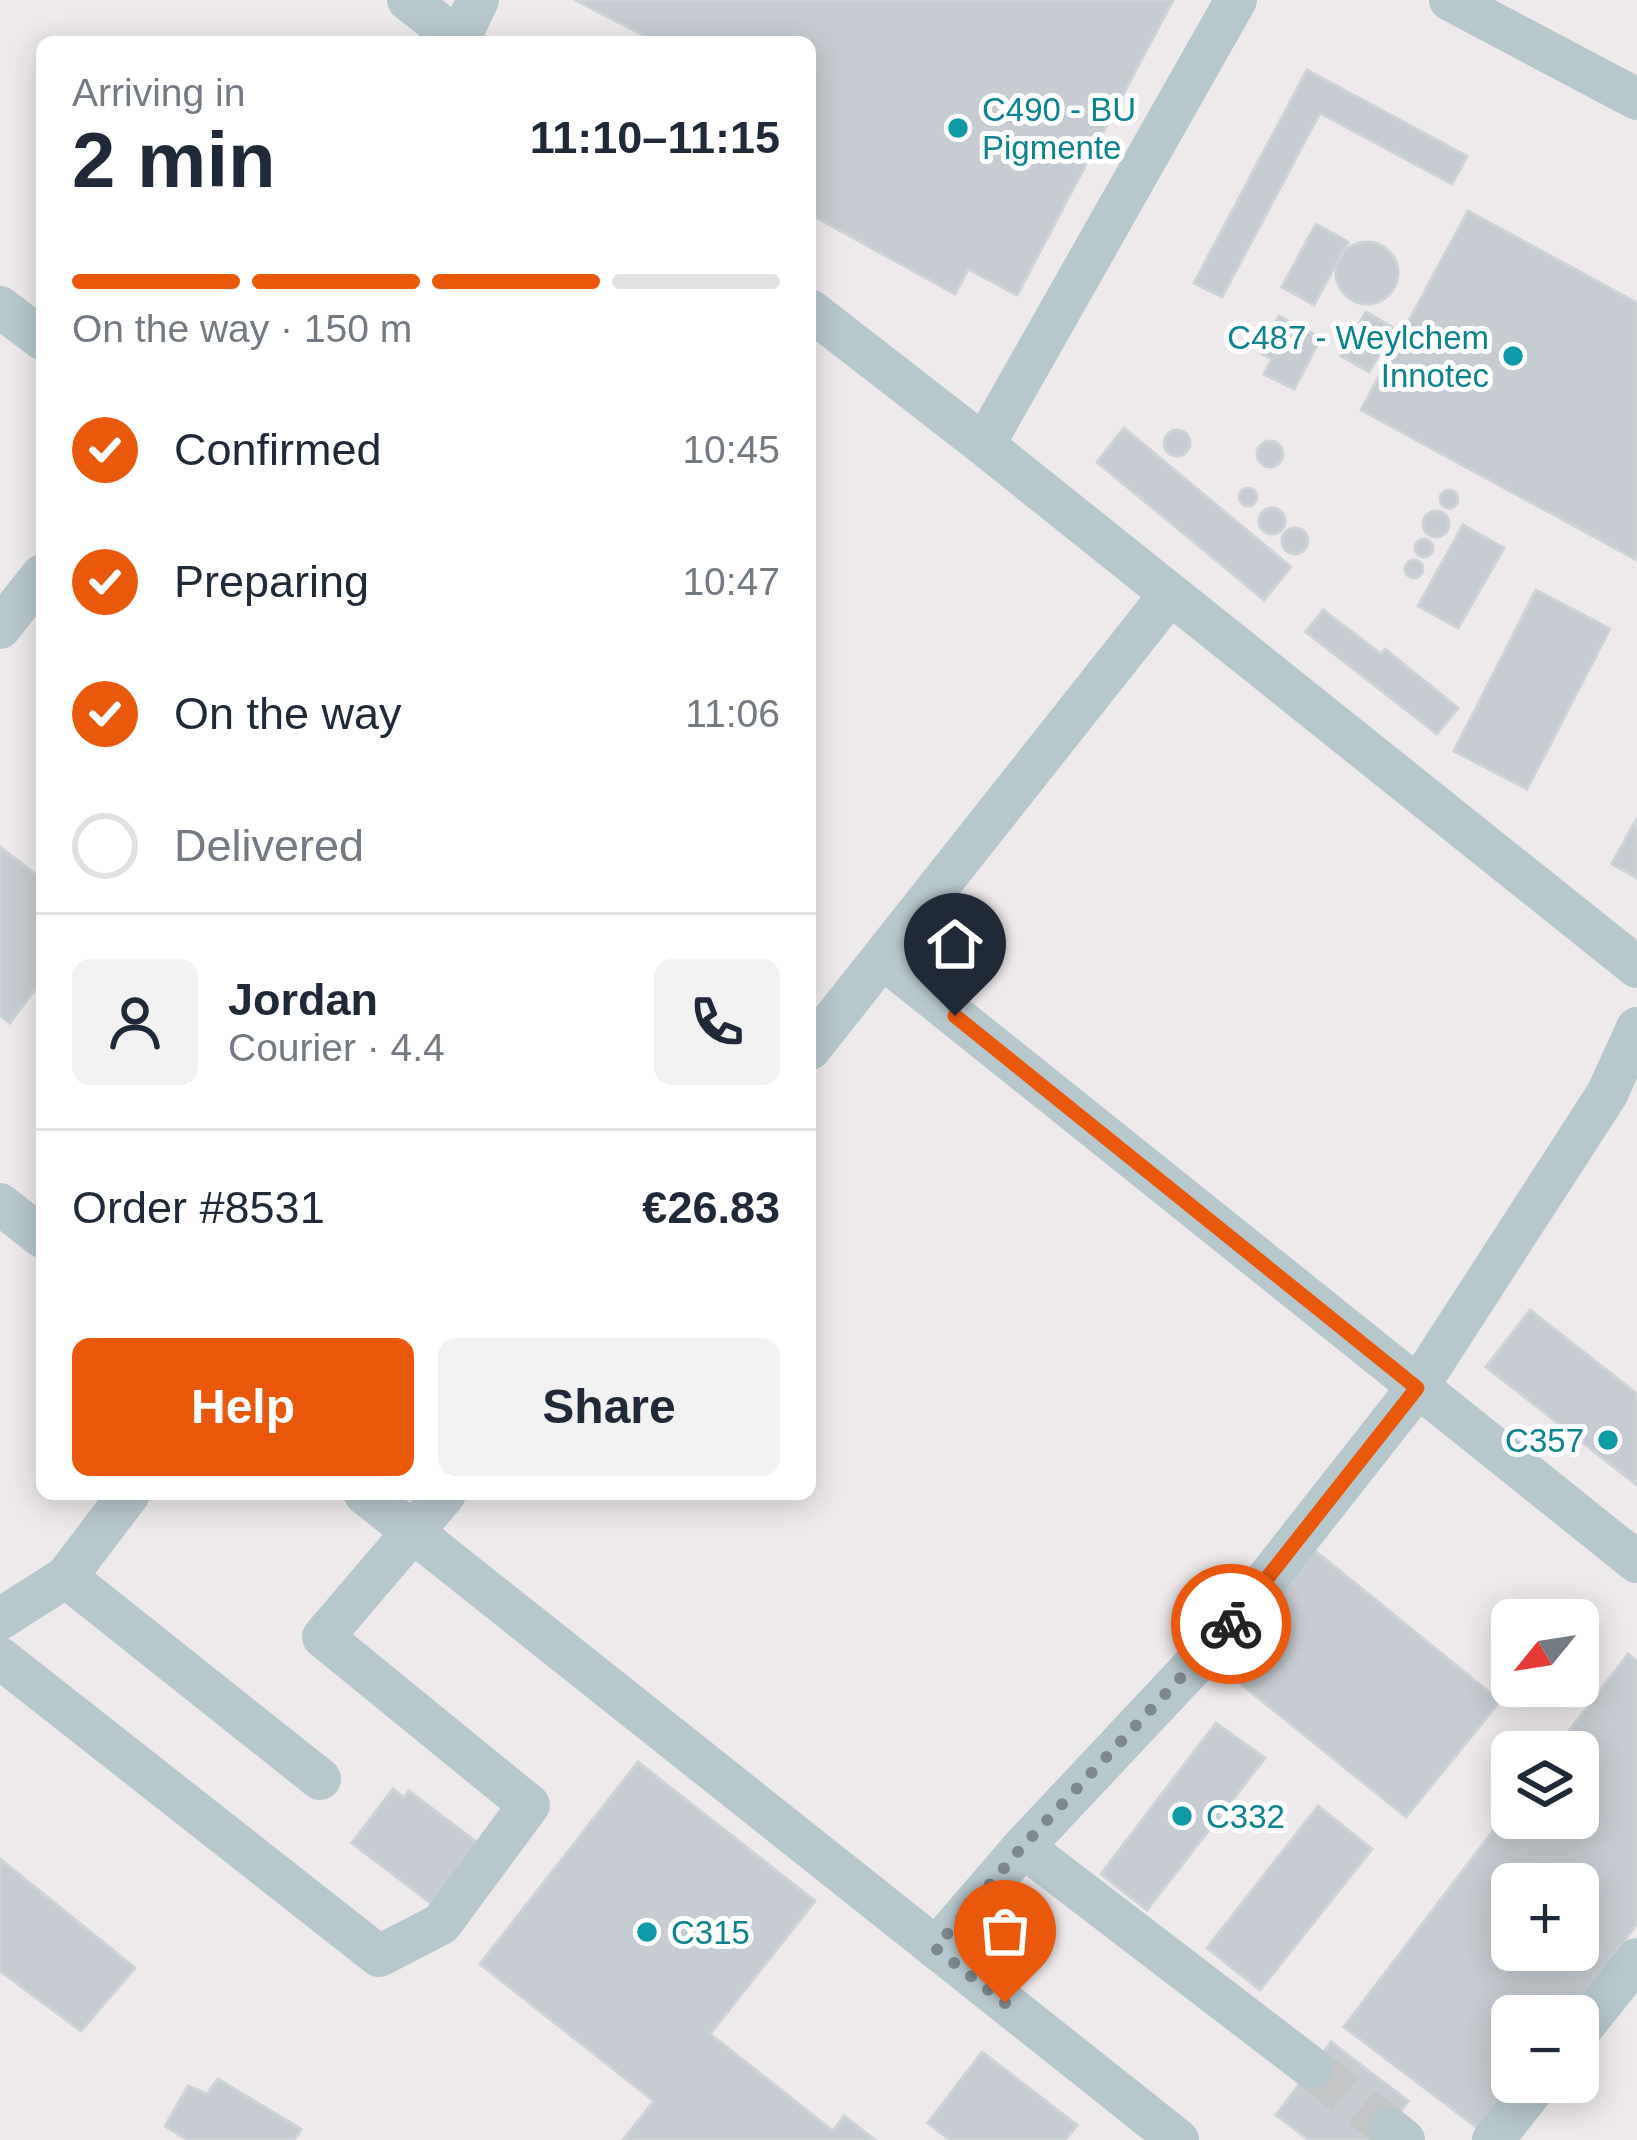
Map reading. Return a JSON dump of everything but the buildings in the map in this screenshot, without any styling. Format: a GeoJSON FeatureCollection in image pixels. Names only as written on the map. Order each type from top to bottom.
{"type":"FeatureCollection","features":[{"type":"Feature","properties":{"kind":"street"},"geometry":{"type":"LineString","coordinates":[[408,0],[454,36]]}},
{"type":"Feature","properties":{"kind":"street"},"geometry":{"type":"LineString","coordinates":[[462,36],[478,0]]}},
{"type":"Feature","properties":{"kind":"street"},"geometry":{"type":"LineString","coordinates":[[984,445],[1236,0]]}},
{"type":"Feature","properties":{"kind":"street"},"geometry":{"type":"LineString","coordinates":[[1450,0],[1513,15],[1637,99]]}},
{"type":"Feature","properties":{"kind":"street"},"geometry":{"type":"LineString","coordinates":[[0,307],[36,334]]}},
{"type":"Feature","properties":{"kind":"street"},"geometry":{"type":"LineString","coordinates":[[816,315],[1637,967]]}},
{"type":"Feature","properties":{"kind":"street"},"geometry":{"type":"LineString","coordinates":[[0,627],[36,582]]}},
{"type":"Feature","properties":{"kind":"street"},"geometry":{"type":"LineString","coordinates":[[816,1042],[1170,594]]}},
{"type":"Feature","properties":{"kind":"street"},"geometry":{"type":"LineString","coordinates":[[884,959],[1637,1562]]}},
{"type":"Feature","properties":{"kind":"street"},"geometry":{"type":"LineString","coordinates":[[935,1948],[1023,1846],[1226,1631],[1417,1388],[1607,1094],[1637,1028]]}},
{"type":"Feature","properties":{"kind":"street"},"geometry":{"type":"LineString","coordinates":[[0,1204],[36,1232]]}},
{"type":"Feature","properties":{"kind":"street"},"geometry":{"type":"LineString","coordinates":[[0,1619],[66,1577],[124,1500]]}},
{"type":"Feature","properties":{"kind":"street"},"geometry":{"type":"LineString","coordinates":[[373,1500],[1178,2140]]}},
{"type":"Feature","properties":{"kind":"street"},"geometry":{"type":"LineString","coordinates":[[0,1658],[379,1956],[441,1924],[529,1804],[322,1637],[440,1500]]}},
{"type":"Feature","properties":{"kind":"street"},"geometry":{"type":"LineString","coordinates":[[66,1577],[320,1779]]}},
{"type":"Feature","properties":{"kind":"street"},"geometry":{"type":"LineString","coordinates":[[1023,1846],[1312,2068]]}},
{"type":"Feature","properties":{"kind":"street"},"geometry":{"type":"LineString","coordinates":[[1599,2007],[1637,1959]]}},
{"type":"Feature","properties":{"kind":"street"},"geometry":{"type":"LineString","coordinates":[[1493,2140],[1522,2103]]}},
{"type":"Feature","properties":{"kind":"tunnel"},"geometry":{"type":"LineString","coordinates":[[1312,2068],[1389,2128]]}},
{"type":"Feature","properties":{"kind":"way so far"},"geometry":{"type":"LineString","coordinates":[[1005,2003],[935,1948],[1023,1846],[1231,1624]]}},
{"type":"Feature","properties":{"kind":"place","name":"C490 - BU Pigmente"},"geometry":{"type":"Point","coordinates":[958,128]}},
{"type":"Feature","properties":{"kind":"place","name":"C487 - Weylchem Innotec"},"geometry":{"type":"Point","coordinates":[1513,356]}},
{"type":"Feature","properties":{"kind":"place","name":"C357"},"geometry":{"type":"Point","coordinates":[1608,1440]}},
{"type":"Feature","properties":{"kind":"place","name":"C332"},"geometry":{"type":"Point","coordinates":[1182,1816]}},
{"type":"Feature","properties":{"kind":"place","name":"C315"},"geometry":{"type":"Point","coordinates":[647,1932]}},
{"type":"Feature","properties":{"kind":"route"},"geometry":{"type":"LineString","coordinates":[[955,1016],[1417,1388],[1231,1624]]}}]}
